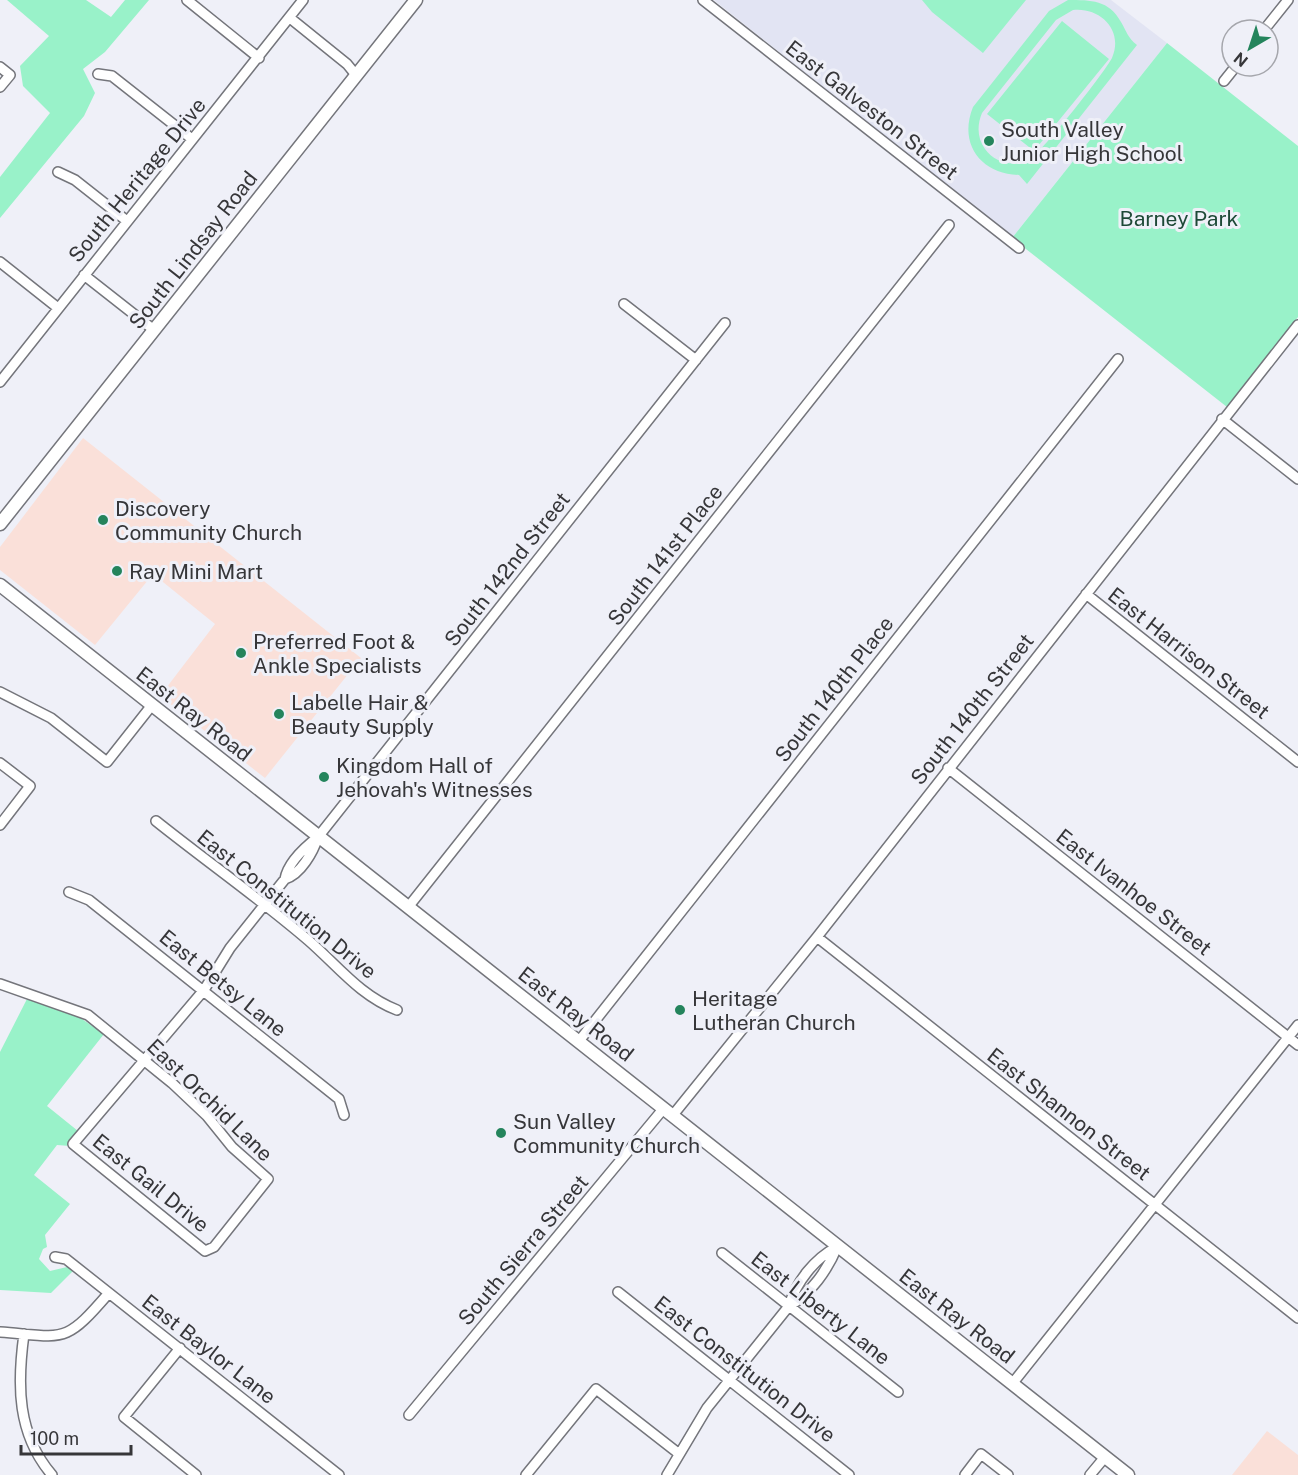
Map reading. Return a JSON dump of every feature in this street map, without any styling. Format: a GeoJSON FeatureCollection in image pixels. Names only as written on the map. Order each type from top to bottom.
{"type":"FeatureCollection","features":[{"type":"Feature","properties":{"kind":"main road","name":"South Lindsay Road"},"geometry":{"type":"LineString","coordinates":[[0,524],[416,0]]}},
{"type":"Feature","properties":{"kind":"main road","name":"East Ray Road"},"geometry":{"type":"LineString","coordinates":[[0,585],[1128,1475]]}},
{"type":"Feature","properties":{"kind":"street"},"geometry":{"type":"LineString","coordinates":[[187,0],[259,58]]}},
{"type":"Feature","properties":{"kind":"street","name":"South Heritage Drive"},"geometry":{"type":"LineString","coordinates":[[0,382],[303,0]]}},
{"type":"Feature","properties":{"kind":"street","name":"East Galveston Street"},"geometry":{"type":"LineString","coordinates":[[703,0],[1019,248]]}},
{"type":"Feature","properties":{"kind":"street"},"geometry":{"type":"LineString","coordinates":[[1274,18],[1288,0]]}},
{"type":"Feature","properties":{"kind":"street"},"geometry":{"type":"LineString","coordinates":[[290,18],[347,64],[356,75]]}},
{"type":"Feature","properties":{"kind":"street"},"geometry":{"type":"LineString","coordinates":[[0,67],[10,75],[0,87]]}},
{"type":"Feature","properties":{"kind":"street"},"geometry":{"type":"LineString","coordinates":[[98,74],[112,76],[192,139]]}},
{"type":"Feature","properties":{"kind":"street"},"geometry":{"type":"LineString","coordinates":[[58,172],[75,180],[127,221]]}},
{"type":"Feature","properties":{"kind":"street","name":"South 141st Place"},"geometry":{"type":"LineString","coordinates":[[409,906],[949,225]]}},
{"type":"Feature","properties":{"kind":"street"},"geometry":{"type":"LineString","coordinates":[[0,262],[58,308]]}},
{"type":"Feature","properties":{"kind":"street"},"geometry":{"type":"LineString","coordinates":[[84,275],[154,330]]}},
{"type":"Feature","properties":{"kind":"street"},"geometry":{"type":"LineString","coordinates":[[624,304],[696,360]]}},
{"type":"Feature","properties":{"kind":"street","name":"South 142nd Street"},"geometry":{"type":"LineString","coordinates":[[74,1144],[204,990],[230,948],[285,879],[293,876],[314,850],[318,837],[725,323]]}},
{"type":"Feature","properties":{"kind":"street","name":"South 140th Street"},"geometry":{"type":"LineString","coordinates":[[668,1111],[817,937],[1298,325]]}},
{"type":"Feature","properties":{"kind":"street","name":"South 140th Place"},"geometry":{"type":"LineString","coordinates":[[579,1041],[1118,359]]}},
{"type":"Feature","properties":{"kind":"street"},"geometry":{"type":"LineString","coordinates":[[1222,419],[1298,479]]}},
{"type":"Feature","properties":{"kind":"street","name":"East Harrison Street"},"geometry":{"type":"LineString","coordinates":[[1086,594],[1298,762]]}},
{"type":"Feature","properties":{"kind":"street"},"geometry":{"type":"LineString","coordinates":[[0,692],[51,718],[107,762],[152,705]]}},
{"type":"Feature","properties":{"kind":"street"},"geometry":{"type":"LineString","coordinates":[[0,763],[30,786],[0,825]]}},
{"type":"Feature","properties":{"kind":"street","name":"East Ivanhoe Street"},"geometry":{"type":"LineString","coordinates":[[948,768],[1298,1045]]}},
{"type":"Feature","properties":{"kind":"street","name":"East Constitution Drive"},"geometry":{"type":"LineString","coordinates":[[156,821],[308,940],[350,981],[381,1004],[397,1010]]}},
{"type":"Feature","properties":{"kind":"street","name":"East Betsy Lane"},"geometry":{"type":"LineString","coordinates":[[69,892],[89,900],[204,990],[339,1099],[344,1114]]}},
{"type":"Feature","properties":{"kind":"street","name":"East Shannon Street"},"geometry":{"type":"LineString","coordinates":[[817,937],[1298,1318]]}},
{"type":"Feature","properties":{"kind":"street","name":"East Orchid Lane"},"geometry":{"type":"LineString","coordinates":[[0,984],[88,1015],[145,1059],[207,1116],[232,1147],[268,1179],[214,1246],[206,1251]]}},
{"type":"Feature","properties":{"kind":"street"},"geometry":{"type":"LineString","coordinates":[[1012,1384],[1298,1026]]}},
{"type":"Feature","properties":{"kind":"street","name":"South Sierra Street"},"geometry":{"type":"LineString","coordinates":[[409,1415],[668,1111]]}},
{"type":"Feature","properties":{"kind":"street","name":"East Gail Drive"},"geometry":{"type":"LineString","coordinates":[[74,1144],[206,1251]]}},
{"type":"Feature","properties":{"kind":"street"},"geometry":{"type":"LineString","coordinates":[[667,1475],[678,1453],[729,1379],[789,1306],[801,1299],[831,1261],[837,1246]]}},
{"type":"Feature","properties":{"kind":"street","name":"East Liberty Lane"},"geometry":{"type":"LineString","coordinates":[[722,1253],[898,1392]]}},
{"type":"Feature","properties":{"kind":"street","name":"East Baylor Lane"},"geometry":{"type":"LineString","coordinates":[[54,1257],[66,1259],[339,1475]]}},
{"type":"Feature","properties":{"kind":"street","name":"East Constitution Drive"},"geometry":{"type":"LineString","coordinates":[[618,1292],[849,1475]]}},
{"type":"Feature","properties":{"kind":"street"},"geometry":{"type":"LineString","coordinates":[[0,1332],[50,1337],[66,1334],[79,1327],[108,1294]]}},
{"type":"Feature","properties":{"kind":"street"},"geometry":{"type":"LineString","coordinates":[[24,1334],[18,1376],[19,1401],[39,1460],[52,1475]]}},
{"type":"Feature","properties":{"kind":"street"},"geometry":{"type":"LineString","coordinates":[[180,1348],[124,1417],[196,1475]]}},
{"type":"Feature","properties":{"kind":"street"},"geometry":{"type":"LineString","coordinates":[[526,1475],[596,1389],[678,1453]]}},
{"type":"Feature","properties":{"kind":"street"},"geometry":{"type":"LineString","coordinates":[[965,1475],[981,1454],[1008,1475]]}},
{"type":"Feature","properties":{"kind":"street"},"geometry":{"type":"LineString","coordinates":[[1090,1475],[1105,1457]]}},
{"type":"Feature","properties":{"kind":"shaded area","name":"South Valley Junior High School"},"geometry":{"type":"Polygon","coordinates":[[[714,0],[1111,0],[1167,43],[1012,238],[714,0]]]}},
{"type":"Feature","properties":{"kind":"shaded area"},"geometry":{"type":"Polygon","coordinates":[[[83,438],[361,658],[265,778],[160,696],[215,624],[153,574],[95,645],[0,570],[0,547],[83,438]]]}},
{"type":"Feature","properties":{"kind":"shaded area"},"geometry":{"type":"Polygon","coordinates":[[[1267,1431],[1298,1455],[1298,1475],[1232,1475],[1267,1431]]]}},
{"type":"Feature","properties":{"kind":"green space"},"geometry":{"type":"Polygon","coordinates":[[[7,0],[86,0],[111,17],[125,0],[149,0],[105,52],[83,69],[95,93],[84,116],[0,218],[0,177],[50,113],[23,86],[20,66],[49,36],[7,0]]]}},
{"type":"Feature","properties":{"kind":"green space"},"geometry":{"type":"Polygon","coordinates":[[[922,0],[1026,0],[983,53],[932,12],[922,0]]]}},
{"type":"Feature","properties":{"kind":"green space"},"geometry":{"type":"Polygon","coordinates":[[[1068,0],[1084,0],[1105,5],[1116,15],[1129,37],[1137,45],[1027,184],[1019,175],[994,169],[976,155],[971,145],[969,121],[973,107],[1049,11],[1068,0]],[[1073,10],[1056,20],[982,113],[979,122],[979,136],[982,145],[994,158],[1006,163],[1024,162],[1030,159],[1073,111],[1112,58],[1115,38],[1112,30],[1100,16],[1083,10],[1073,10]]]}},
{"type":"Feature","properties":{"kind":"green space"},"geometry":{"type":"Polygon","coordinates":[[[1062,21],[1109,59],[1034,151],[987,114],[1062,21]]]}},
{"type":"Feature","properties":{"kind":"green space","name":"Barney Park"},"geometry":{"type":"Polygon","coordinates":[[[1167,43],[1298,146],[1298,317],[1227,407],[1012,238],[1167,43]]]}},
{"type":"Feature","properties":{"kind":"green space"},"geometry":{"type":"Polygon","coordinates":[[[27,999],[79,1017],[104,1034],[47,1106],[78,1131],[70,1146],[57,1145],[34,1175],[70,1204],[45,1235],[47,1247],[43,1249],[39,1259],[50,1271],[67,1267],[74,1270],[51,1293],[0,1290],[0,1052],[27,999]]]}},
{"type":"Feature","properties":{"kind":"place","name":"South Valley Junior High School"},"geometry":{"type":"Point","coordinates":[989,141]}},
{"type":"Feature","properties":{"kind":"place","name":"Discovery Community Church"},"geometry":{"type":"Point","coordinates":[103,520]}},
{"type":"Feature","properties":{"kind":"place","name":"Ray Mini Mart"},"geometry":{"type":"Point","coordinates":[117,571]}},
{"type":"Feature","properties":{"kind":"place","name":"Preferred Foot & Ankle Specialists"},"geometry":{"type":"Point","coordinates":[241,653]}},
{"type":"Feature","properties":{"kind":"place","name":"Labelle Hair & Beauty Supply"},"geometry":{"type":"Point","coordinates":[279,714]}},
{"type":"Feature","properties":{"kind":"place","name":"Kingdom Hall of Jehovah's Witnesses"},"geometry":{"type":"Point","coordinates":[324,777]}},
{"type":"Feature","properties":{"kind":"place","name":"Heritage Lutheran Church"},"geometry":{"type":"Point","coordinates":[680,1010]}},
{"type":"Feature","properties":{"kind":"place","name":"Sun Valley Community Church"},"geometry":{"type":"Point","coordinates":[501,1133]}}]}
